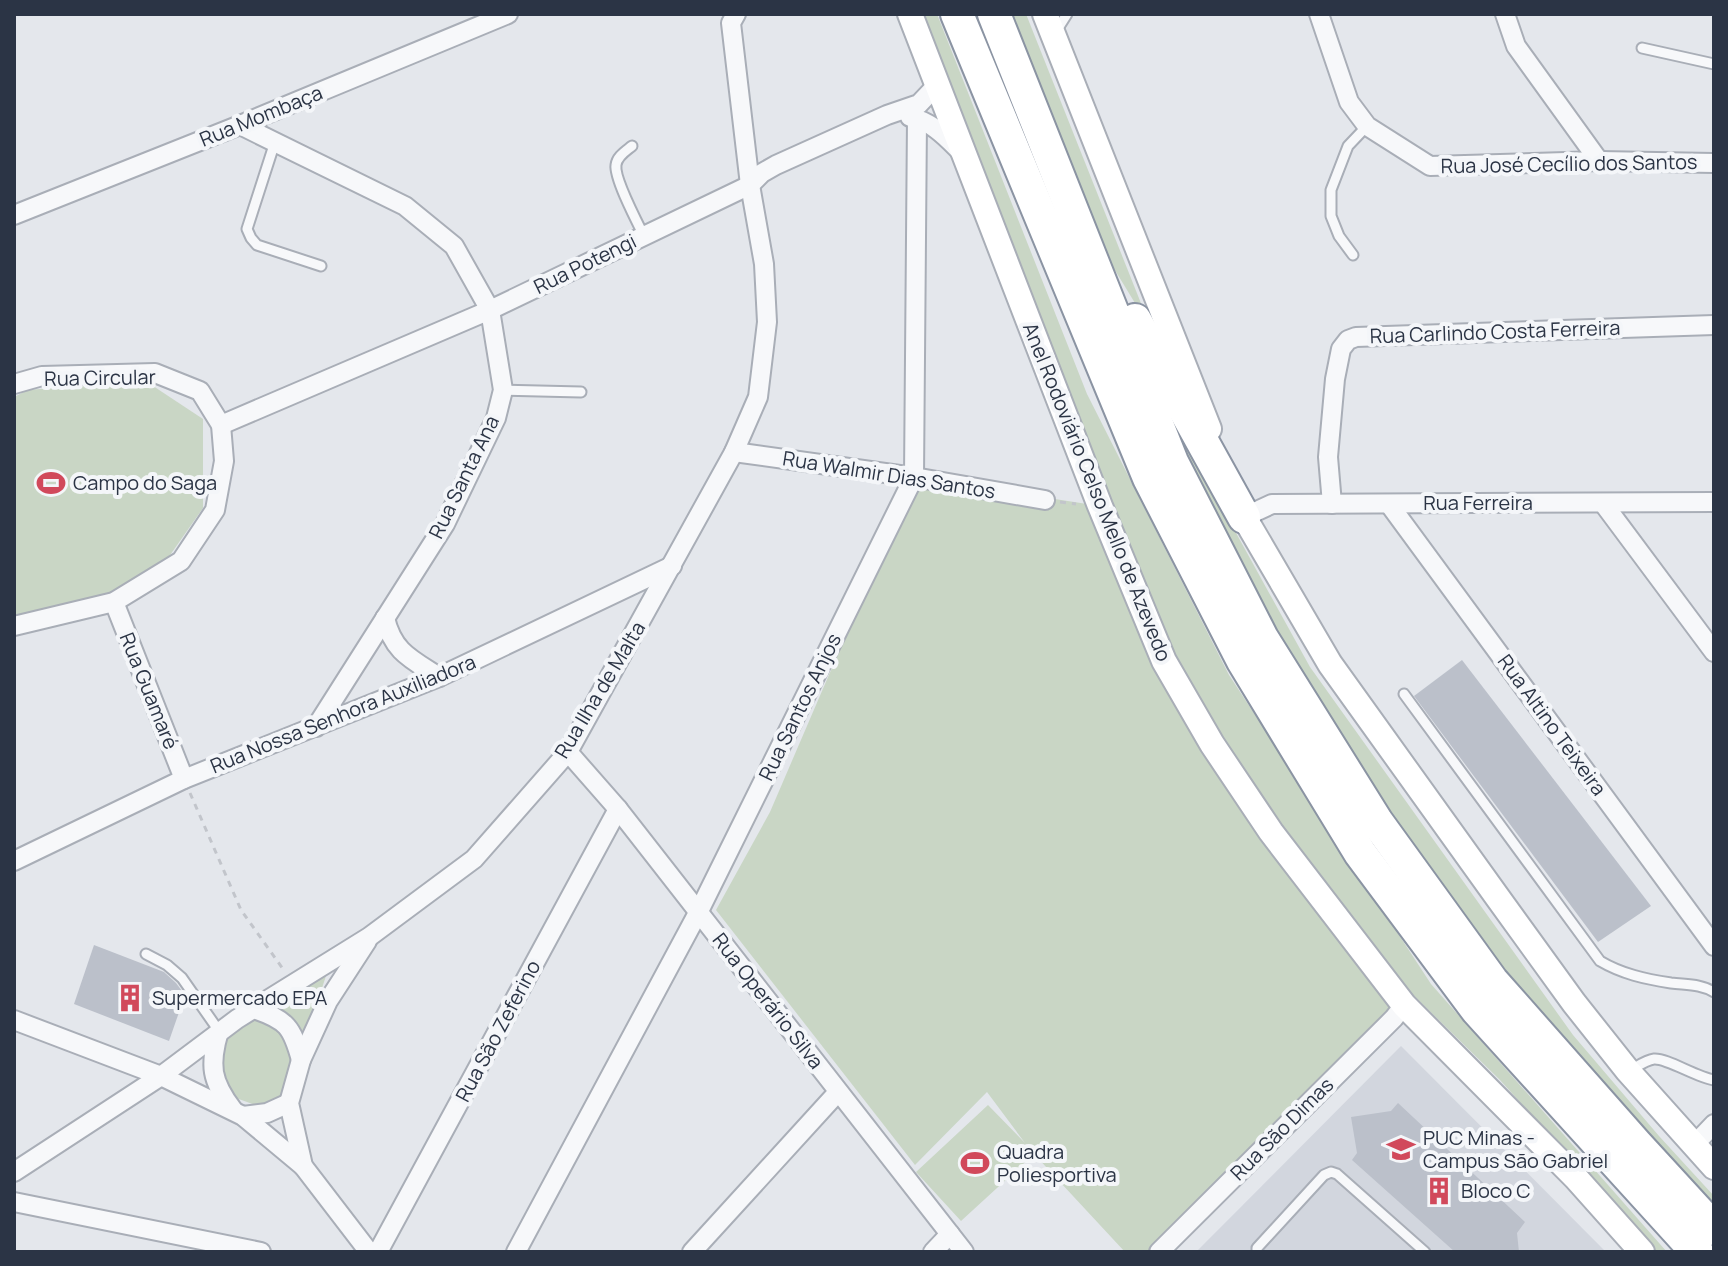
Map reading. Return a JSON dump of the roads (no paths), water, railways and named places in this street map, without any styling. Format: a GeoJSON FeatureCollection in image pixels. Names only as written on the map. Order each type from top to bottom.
{"type":"FeatureCollection","features":[{"type":"Feature","properties":{"kind":"highway"},"geometry":{"type":"LineString","coordinates":[[957,14],[1149,478],[1243,661],[1360,853],[1477,1010],[1697,1252]]}},
{"type":"Feature","properties":{"kind":"highway"},"geometry":{"type":"LineString","coordinates":[[994,14],[1172,462],[1262,638],[1369,809],[1492,981],[1714,1229]]}},
{"type":"Feature","properties":{"kind":"highway"},"geometry":{"type":"LineString","coordinates":[[1071,207],[1244,517]]}},
{"type":"Feature","properties":{"kind":"main road","name":"Anel Rodoviário Celso Mello de Azevedo"},"geometry":{"type":"LineString","coordinates":[[910,14],[1100,506],[1164,661],[1212,744],[1271,832],[1404,1005],[1576,1178],[1642,1252]]}},
{"type":"Feature","properties":{"kind":"main road"},"geometry":{"type":"LineString","coordinates":[[1049,25],[1244,517],[1330,664],[1549,968],[1628,1071],[1714,1167]]}},
{"type":"Feature","properties":{"kind":"street","name":"Rua Mombaça"},"geometry":{"type":"LineString","coordinates":[[14,215],[508,14]]}},
{"type":"Feature","properties":{"kind":"street","name":"Rua Ilha de Malta"},"geometry":{"type":"LineString","coordinates":[[14,1172],[161,1076],[219,1031],[369,937],[474,859],[568,752],[734,452],[758,397],[767,322],[764,264],[750,185],[731,23],[736,14]]}},
{"type":"Feature","properties":{"kind":"street","name":"Rua José Cecílio dos Santos"},"geometry":{"type":"LineString","coordinates":[[1319,14],[1349,102],[1367,126],[1430,166],[1599,161],[1714,163]]}},
{"type":"Feature","properties":{"kind":"street"},"geometry":{"type":"LineString","coordinates":[[1505,14],[1516,46],[1599,161]]}},
{"type":"Feature","properties":{"kind":"street","name":"Rua Potengi"},"geometry":{"type":"LineString","coordinates":[[221,425],[490,310],[750,185],[776,165],[887,115],[919,104],[937,85]]}},
{"type":"Feature","properties":{"kind":"street"},"geometry":{"type":"LineString","coordinates":[[887,115],[917,119],[930,125],[964,155]]}},
{"type":"Feature","properties":{"kind":"street","name":"Rua Santos Anjos"},"geometry":{"type":"LineString","coordinates":[[516,1252],[699,911],[914,477],[917,119]]}},
{"type":"Feature","properties":{"kind":"street","name":"Rua Santa Ana"},"geometry":{"type":"LineString","coordinates":[[240,125],[405,206],[454,246],[490,310],[503,390],[496,418],[445,524],[316,727]]}},
{"type":"Feature","properties":{"kind":"street","name":"Rua Carlindo Costa Ferreira"},"geometry":{"type":"LineString","coordinates":[[1332,504],[1328,457],[1335,379],[1341,349],[1348,340],[1356,337],[1714,325]]}},
{"type":"Feature","properties":{"kind":"street","name":"Rua Circular"},"geometry":{"type":"LineString","coordinates":[[14,384],[42,376],[155,373],[200,391],[221,425],[224,461],[215,510],[181,561],[114,602],[14,626]]}},
{"type":"Feature","properties":{"kind":"street","name":"Rua Walmir Dias Santos"},"geometry":{"type":"LineString","coordinates":[[734,452],[914,477],[1045,500]]}},
{"type":"Feature","properties":{"kind":"street","name":"Rua Ferreira"},"geometry":{"type":"LineString","coordinates":[[1244,517],[1272,504],[1714,502]]}},
{"type":"Feature","properties":{"kind":"street"},"geometry":{"type":"LineString","coordinates":[[1603,503],[1714,652]]}},
{"type":"Feature","properties":{"kind":"street","name":"Rua Altino Teixeira"},"geometry":{"type":"LineString","coordinates":[[1389,504],[1714,946]]}},
{"type":"Feature","properties":{"kind":"street","name":"Rua Nossa Senhora Auxiliadora"},"geometry":{"type":"LineString","coordinates":[[14,861],[184,779],[439,677],[672,566]]}},
{"type":"Feature","properties":{"kind":"street","name":"Rua Guamaré"},"geometry":{"type":"LineString","coordinates":[[114,602],[184,779]]}},
{"type":"Feature","properties":{"kind":"street"},"geometry":{"type":"LineString","coordinates":[[385,618],[394,644],[439,677]]}},
{"type":"Feature","properties":{"kind":"street","name":"Rua Operário Silva"},"geometry":{"type":"LineString","coordinates":[[568,752],[699,911],[964,1252]]}},
{"type":"Feature","properties":{"kind":"street","name":"Rua São Zeferino"},"geometry":{"type":"LineString","coordinates":[[378,1252],[618,809]]}},
{"type":"Feature","properties":{"kind":"street"},"geometry":{"type":"LineString","coordinates":[[303,1166],[289,1103],[301,1060],[328,1001],[369,937]]}},
{"type":"Feature","properties":{"kind":"street","name":"Rua São Dimas"},"geometry":{"type":"LineString","coordinates":[[1159,1252],[1404,1005]]}},
{"type":"Feature","properties":{"kind":"street"},"geometry":{"type":"LineString","coordinates":[[254,1009],[276,1017],[294,1035],[301,1060]]}},
{"type":"Feature","properties":{"kind":"street"},"geometry":{"type":"LineString","coordinates":[[14,1020],[161,1076],[239,1114],[267,1113],[289,1103]]}},
{"type":"Feature","properties":{"kind":"street"},"geometry":{"type":"LineString","coordinates":[[219,1031],[214,1050],[213,1076],[224,1099],[303,1166],[369,1252]]}},
{"type":"Feature","properties":{"kind":"street"},"geometry":{"type":"LineString","coordinates":[[692,1252],[838,1092]]}},
{"type":"Feature","properties":{"kind":"street"},"geometry":{"type":"LineString","coordinates":[[1694,1145],[1714,1124]]}},
{"type":"Feature","properties":{"kind":"street"},"geometry":{"type":"LineString","coordinates":[[14,1202],[261,1252]]}},
{"type":"Feature","properties":{"kind":"street"},"geometry":{"type":"LineString","coordinates":[[933,1252],[950,1234]]}},
{"type":"Feature","properties":{"kind":"lane"},"geometry":{"type":"LineString","coordinates":[[1049,25],[1067,14]]}},
{"type":"Feature","properties":{"kind":"lane"},"geometry":{"type":"LineString","coordinates":[[1642,48],[1714,64]]}},
{"type":"Feature","properties":{"kind":"lane"},"geometry":{"type":"LineString","coordinates":[[1353,255],[1339,236],[1331,216],[1331,190],[1348,146],[1367,126]]}},
{"type":"Feature","properties":{"kind":"lane"},"geometry":{"type":"LineString","coordinates":[[275,142],[247,229],[257,245],[321,266]]}},
{"type":"Feature","properties":{"kind":"lane"},"geometry":{"type":"LineString","coordinates":[[632,146],[619,156],[615,166],[617,178],[644,236]]}},
{"type":"Feature","properties":{"kind":"lane"},"geometry":{"type":"LineString","coordinates":[[503,390],[581,392]]}},
{"type":"Feature","properties":{"kind":"lane"},"geometry":{"type":"LineString","coordinates":[[1404,694],[1600,961],[1629,975],[1704,986],[1714,992]]}},
{"type":"Feature","properties":{"kind":"lane"},"geometry":{"type":"LineString","coordinates":[[146,954],[167,965],[182,978],[219,1031]]}},
{"type":"Feature","properties":{"kind":"lane"},"geometry":{"type":"LineString","coordinates":[[1628,1071],[1657,1059],[1714,1080]]}},
{"type":"Feature","properties":{"kind":"lane"},"geometry":{"type":"LineString","coordinates":[[1257,1252],[1257,1248],[1305,1194],[1331,1172],[1425,1252]]}},
{"type":"Feature","properties":{"kind":"place","name":"Campo do Saga"},"geometry":{"type":"Point","coordinates":[51,483]}},
{"type":"Feature","properties":{"kind":"place","name":"Supermercado EPA"},"geometry":{"type":"Point","coordinates":[130,998]}},
{"type":"Feature","properties":{"kind":"place","name":"PUC Minas - Campus São Gabriel"},"geometry":{"type":"Point","coordinates":[1401,1149]}},
{"type":"Feature","properties":{"kind":"place","name":"Quadra Poliesportiva"},"geometry":{"type":"Point","coordinates":[975,1163]}},
{"type":"Feature","properties":{"kind":"place","name":"Bloco C"},"geometry":{"type":"Point","coordinates":[1439,1191]}}]}
